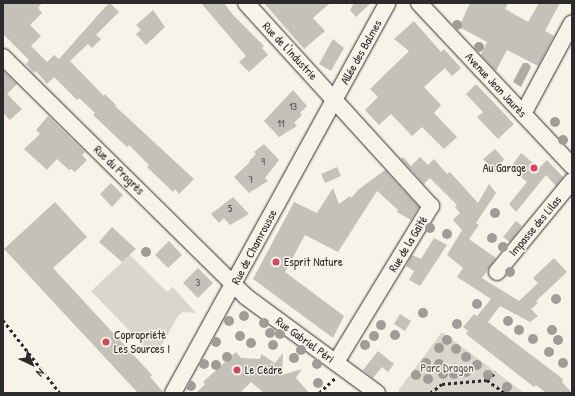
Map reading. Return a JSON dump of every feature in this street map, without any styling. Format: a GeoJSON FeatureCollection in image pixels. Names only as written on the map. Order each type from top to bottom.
{"type":"FeatureCollection","features":[{"type":"Feature","properties":{"kind":"street","name":"Rue de l'Industrie"},"geometry":{"type":"LineString","coordinates":[[246,3],[335,100]]}},
{"type":"Feature","properties":{"kind":"street","name":"Allée des Balmes"},"geometry":{"type":"LineString","coordinates":[[335,100],[388,3]]}},
{"type":"Feature","properties":{"kind":"street","name":"Avenue Jean Jaurès"},"geometry":{"type":"LineString","coordinates":[[419,3],[572,166]]}},
{"type":"Feature","properties":{"kind":"street"},"geometry":{"type":"LineString","coordinates":[[523,114],[572,23]]}},
{"type":"Feature","properties":{"kind":"street","name":"Rue du Progrès"},"geometry":{"type":"LineString","coordinates":[[3,57],[234,284]]}},
{"type":"Feature","properties":{"kind":"street","name":"Rue de Chamrousse"},"geometry":{"type":"LineString","coordinates":[[173,393],[335,100]]}},
{"type":"Feature","properties":{"kind":"street","name":"Rue de la Gaîté"},"geometry":{"type":"LineString","coordinates":[[335,100],[431,206],[340,365]]}},
{"type":"Feature","properties":{"kind":"street","name":"Impasse des Lilas"},"geometry":{"type":"LineString","coordinates":[[497,272],[572,181]]}},
{"type":"Feature","properties":{"kind":"street","name":"Rue Gabriel Péri"},"geometry":{"type":"LineString","coordinates":[[234,284],[245,296],[378,393]]}},
{"type":"Feature","properties":{"kind":"path"},"geometry":{"type":"LineString","coordinates":[[3,320],[60,393]]}},
{"type":"Feature","properties":{"kind":"path"},"geometry":{"type":"LineString","coordinates":[[319,393],[340,365]]}},
{"type":"Feature","properties":{"kind":"path"},"geometry":{"type":"LineString","coordinates":[[430,393],[442,384],[487,380],[496,372]]}},
{"type":"Feature","properties":{"kind":"path"},"geometry":{"type":"LineString","coordinates":[[487,380],[505,393]]}},
{"type":"Feature","properties":{"kind":"green space"},"geometry":{"type":"Polygon","coordinates":[[[130,255],[167,292],[173,287],[196,313],[183,312],[178,316],[158,352],[151,353],[91,291],[130,255]]]}},
{"type":"Feature","properties":{"kind":"green space","name":"Parc Dragon"},"geometry":{"type":"Polygon","coordinates":[[[442,332],[524,393],[401,393],[398,391],[442,332]]]}},
{"type":"Feature","properties":{"kind":"shaded area"},"geometry":{"type":"Polygon","coordinates":[[[523,63],[528,63],[531,67],[521,87],[513,82],[523,63]]]}},
{"type":"Feature","properties":{"kind":"building"},"geometry":{"type":"Polygon","coordinates":[[[3,3],[42,3],[38,8],[42,13],[30,25],[41,36],[31,46],[47,62],[54,55],[59,59],[110,3],[119,12],[96,35],[101,39],[92,48],[88,44],[70,61],[104,96],[105,94],[116,105],[115,106],[194,179],[179,194],[175,189],[173,192],[147,167],[149,165],[129,145],[127,147],[93,115],[95,113],[79,98],[77,100],[54,77],[47,84],[36,71],[34,73],[26,64],[29,60],[3,34],[3,3]]]}},
{"type":"Feature","properties":{"kind":"building"},"geometry":{"type":"Polygon","coordinates":[[[201,3],[224,3],[233,15],[264,46],[262,48],[268,55],[249,72],[239,62],[246,56],[201,3]]]}},
{"type":"Feature","properties":{"kind":"building"},"geometry":{"type":"Polygon","coordinates":[[[264,3],[330,3],[313,18],[325,31],[304,49],[264,3]]]}},
{"type":"Feature","properties":{"kind":"building"},"geometry":{"type":"Polygon","coordinates":[[[354,3],[371,3],[356,17],[350,10],[354,3]]]}},
{"type":"Feature","properties":{"kind":"building"},"geometry":{"type":"Polygon","coordinates":[[[470,3],[508,3],[505,9],[528,22],[539,3],[560,3],[545,31],[554,36],[538,66],[507,50],[496,71],[481,55],[487,42],[459,27],[470,3]]]}},
{"type":"Feature","properties":{"kind":"building"},"geometry":{"type":"Polygon","coordinates":[[[153,10],[165,27],[146,45],[136,34],[141,30],[136,25],[153,10]]]}},
{"type":"Feature","properties":{"kind":"building"},"geometry":{"type":"Polygon","coordinates":[[[414,21],[441,52],[444,49],[461,68],[452,76],[445,68],[424,87],[441,105],[434,113],[457,137],[444,149],[422,127],[412,136],[391,114],[379,125],[365,110],[378,97],[370,89],[409,51],[394,39],[414,21]]]}},
{"type":"Feature","properties":{"kind":"building"},"geometry":{"type":"Polygon","coordinates":[[[333,39],[344,48],[331,71],[319,64],[333,39]]]}},
{"type":"Feature","properties":{"kind":"building"},"geometry":{"type":"Polygon","coordinates":[[[3,71],[17,84],[7,94],[22,109],[10,120],[3,113],[3,71]]]}},
{"type":"Feature","properties":{"kind":"building"},"geometry":{"type":"Polygon","coordinates":[[[476,84],[514,124],[498,139],[477,117],[483,112],[466,94],[476,84]]]}},
{"type":"Feature","properties":{"kind":"building"},"geometry":{"type":"Polygon","coordinates":[[[293,90],[307,106],[300,113],[302,115],[294,123],[297,126],[279,137],[264,121],[293,90]]]}},
{"type":"Feature","properties":{"kind":"building"},"geometry":{"type":"Polygon","coordinates":[[[48,116],[85,152],[82,155],[87,160],[75,172],[71,169],[69,170],[57,159],[47,170],[24,149],[40,134],[36,130],[48,116]]]}},
{"type":"Feature","properties":{"kind":"building"},"geometry":{"type":"Polygon","coordinates":[[[264,144],[279,160],[265,178],[268,181],[249,193],[234,177],[250,162],[249,161],[256,154],[254,152],[264,144]]]}},
{"type":"Feature","properties":{"kind":"building"},"geometry":{"type":"Polygon","coordinates":[[[495,149],[504,159],[496,173],[483,159],[495,149]]]}},
{"type":"Feature","properties":{"kind":"building"},"geometry":{"type":"Polygon","coordinates":[[[521,153],[539,168],[547,160],[563,177],[556,186],[546,175],[516,212],[509,204],[527,182],[510,168],[521,153]]]}},
{"type":"Feature","properties":{"kind":"building"},"geometry":{"type":"Polygon","coordinates":[[[403,157],[411,166],[420,157],[428,165],[434,159],[447,174],[450,172],[478,203],[489,184],[496,193],[476,223],[479,225],[469,239],[496,258],[482,278],[519,301],[538,283],[533,278],[554,258],[567,272],[536,301],[538,303],[531,309],[538,316],[530,322],[500,306],[488,322],[563,379],[562,382],[572,393],[546,393],[536,385],[534,387],[466,334],[468,331],[463,327],[474,314],[477,316],[491,299],[457,277],[463,268],[447,255],[462,230],[453,220],[460,213],[455,207],[457,205],[430,178],[424,184],[401,159],[403,157]]]}},
{"type":"Feature","properties":{"kind":"building"},"geometry":{"type":"Polygon","coordinates":[[[337,167],[341,176],[325,183],[321,174],[337,167]]]}},
{"type":"Feature","properties":{"kind":"building","name":"Esprit Nature"},"geometry":{"type":"Polygon","coordinates":[[[385,170],[419,207],[411,220],[397,212],[398,210],[377,191],[338,252],[305,235],[285,272],[344,316],[333,338],[253,279],[294,202],[317,213],[333,188],[339,204],[350,196],[351,198],[359,189],[385,170]]]}},
{"type":"Feature","properties":{"kind":"building"},"geometry":{"type":"Polygon","coordinates":[[[111,183],[123,195],[112,207],[100,194],[111,183]]]}},
{"type":"Feature","properties":{"kind":"building"},"geometry":{"type":"Polygon","coordinates":[[[233,197],[249,214],[230,225],[224,218],[219,223],[211,214],[233,197]]]}},
{"type":"Feature","properties":{"kind":"building"},"geometry":{"type":"Polygon","coordinates":[[[55,202],[87,237],[53,268],[152,375],[150,377],[164,393],[138,393],[4,249],[55,202]]]}},
{"type":"Feature","properties":{"kind":"building"},"geometry":{"type":"Polygon","coordinates":[[[516,221],[522,226],[510,242],[503,237],[516,221]]]}},
{"type":"Feature","properties":{"kind":"building"},"geometry":{"type":"Polygon","coordinates":[[[112,227],[136,249],[122,262],[99,242],[112,227]]]}},
{"type":"Feature","properties":{"kind":"building"},"geometry":{"type":"Polygon","coordinates":[[[434,238],[447,245],[420,286],[409,280],[414,271],[406,266],[412,255],[421,259],[434,238]]]}},
{"type":"Feature","properties":{"kind":"building"},"geometry":{"type":"Polygon","coordinates":[[[169,241],[182,255],[168,268],[155,255],[169,241]]]}},
{"type":"Feature","properties":{"kind":"building"},"geometry":{"type":"Polygon","coordinates":[[[198,268],[213,283],[198,298],[183,283],[198,268]]]}},
{"type":"Feature","properties":{"kind":"building"},"geometry":{"type":"Polygon","coordinates":[[[400,314],[411,321],[405,331],[394,324],[400,314]]]}},
{"type":"Feature","properties":{"kind":"building"},"geometry":{"type":"Polygon","coordinates":[[[378,351],[394,364],[388,372],[382,367],[373,378],[363,370],[378,351]]]}},
{"type":"Feature","properties":{"kind":"building"},"geometry":{"type":"Polygon","coordinates":[[[236,352],[241,358],[260,359],[261,354],[275,363],[283,353],[282,375],[302,369],[296,378],[309,393],[264,393],[251,382],[240,393],[196,393],[205,384],[203,382],[236,352]]]}},
{"type":"Feature","properties":{"kind":"place","name":"Au Garage"},"geometry":{"type":"Point","coordinates":[534,168]}},
{"type":"Feature","properties":{"kind":"place","name":"Esprit Nature"},"geometry":{"type":"Point","coordinates":[276,262]}},
{"type":"Feature","properties":{"kind":"place","name":"Copropriété Les Sources I"},"geometry":{"type":"Point","coordinates":[106,342]}},
{"type":"Feature","properties":{"kind":"place","name":"Le Cédre"},"geometry":{"type":"Point","coordinates":[237,370]}}]}
